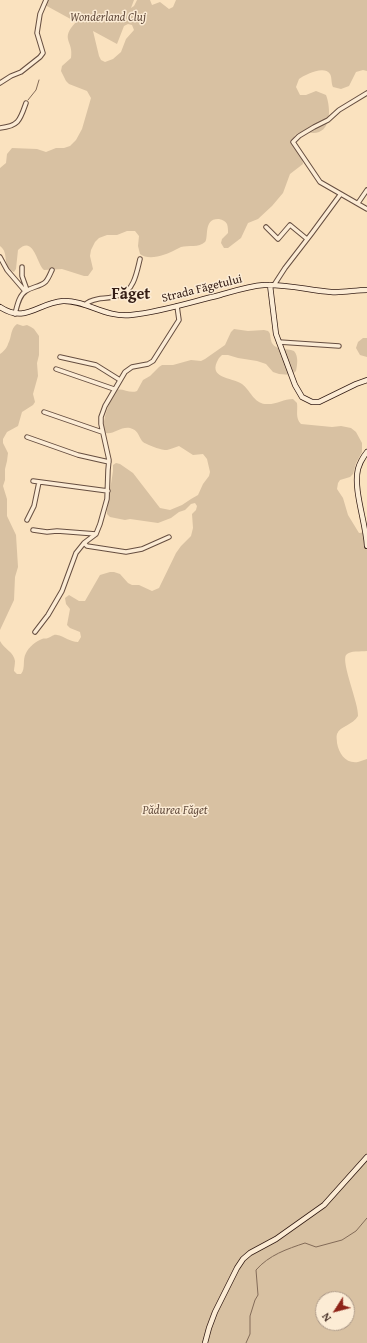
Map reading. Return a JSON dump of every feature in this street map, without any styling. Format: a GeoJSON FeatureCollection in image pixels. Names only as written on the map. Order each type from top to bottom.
{"type":"FeatureCollection","features":[{"type":"Feature","properties":{"kind":"main road","name":"Strada Făgetului"},"geometry":{"type":"LineString","coordinates":[[15,314],[23,314],[41,306],[58,302],[70,302],[119,315],[138,314],[177,306],[244,288],[272,285],[330,292],[367,290]]}},
{"type":"Feature","properties":{"kind":"main road"},"geometry":{"type":"LineString","coordinates":[[272,285],[274,323],[279,342],[297,389],[302,397],[314,403],[321,402],[367,380]]}},
{"type":"Feature","properties":{"kind":"main road"},"geometry":{"type":"LineString","coordinates":[[0,307],[10,313],[15,314]]}},
{"type":"Feature","properties":{"kind":"main road"},"geometry":{"type":"LineString","coordinates":[[367,452],[360,464],[357,480],[367,546]]}},
{"type":"Feature","properties":{"kind":"main road"},"geometry":{"type":"LineString","coordinates":[[205,1343],[215,1312],[236,1268],[243,1259],[250,1253],[276,1239],[324,1205],[367,1157]]}},
{"type":"Feature","properties":{"kind":"street"},"geometry":{"type":"LineString","coordinates":[[0,83],[21,72],[43,53],[37,33],[40,14],[46,0]]}},
{"type":"Feature","properties":{"kind":"street"},"geometry":{"type":"LineString","coordinates":[[367,93],[339,110],[328,120],[299,136],[293,142],[320,182],[340,195],[367,209]]}},
{"type":"Feature","properties":{"kind":"street"},"geometry":{"type":"LineString","coordinates":[[0,128],[12,125],[19,121],[26,103]]}},
{"type":"Feature","properties":{"kind":"street"},"geometry":{"type":"LineString","coordinates":[[358,203],[367,190]]}},
{"type":"Feature","properties":{"kind":"street"},"geometry":{"type":"LineString","coordinates":[[272,285],[340,195]]}},
{"type":"Feature","properties":{"kind":"street"},"geometry":{"type":"LineString","coordinates":[[266,227],[278,239],[290,225],[307,240]]}},
{"type":"Feature","properties":{"kind":"street"},"geometry":{"type":"LineString","coordinates":[[0,257],[7,270],[26,291]]}},
{"type":"Feature","properties":{"kind":"street"},"geometry":{"type":"LineString","coordinates":[[85,305],[93,300],[116,296],[129,289],[136,276],[140,259]]}},
{"type":"Feature","properties":{"kind":"street"},"geometry":{"type":"LineString","coordinates":[[22,266],[22,276],[26,291]]}},
{"type":"Feature","properties":{"kind":"street"},"geometry":{"type":"LineString","coordinates":[[15,314],[18,302],[26,291],[44,284],[48,280],[52,270]]}},
{"type":"Feature","properties":{"kind":"street"},"geometry":{"type":"LineString","coordinates":[[35,632],[48,615],[62,591],[76,553],[84,543],[96,534],[103,514],[108,491],[109,462],[102,432],[102,416],[105,406],[125,372],[132,367],[148,364],[153,361],[179,320],[177,306]]}},
{"type":"Feature","properties":{"kind":"street"},"geometry":{"type":"LineString","coordinates":[[279,342],[339,346]]}},
{"type":"Feature","properties":{"kind":"street"},"geometry":{"type":"LineString","coordinates":[[60,357],[96,365],[120,380]]}},
{"type":"Feature","properties":{"kind":"street"},"geometry":{"type":"LineString","coordinates":[[56,369],[114,390]]}},
{"type":"Feature","properties":{"kind":"street"},"geometry":{"type":"LineString","coordinates":[[44,412],[102,432]]}},
{"type":"Feature","properties":{"kind":"street"},"geometry":{"type":"LineString","coordinates":[[27,437],[82,456],[109,462]]}},
{"type":"Feature","properties":{"kind":"street"},"geometry":{"type":"LineString","coordinates":[[33,481],[108,491]]}},
{"type":"Feature","properties":{"kind":"street"},"geometry":{"type":"LineString","coordinates":[[27,520],[34,506],[39,482]]}},
{"type":"Feature","properties":{"kind":"street"},"geometry":{"type":"LineString","coordinates":[[33,530],[96,534]]}},
{"type":"Feature","properties":{"kind":"street"},"geometry":{"type":"LineString","coordinates":[[84,543],[87,546],[126,552],[142,549],[169,537]]}},
{"type":"Feature","properties":{"kind":"green space","name":"Wonderland Cluj"},"geometry":{"type":"Polygon","coordinates":[[[47,0],[134,0],[131,8],[137,0],[150,0],[152,5],[160,2],[169,9],[173,7],[176,0],[367,0],[367,71],[363,70],[356,72],[349,86],[341,89],[333,87],[330,74],[323,70],[306,75],[299,79],[296,87],[300,95],[306,95],[316,91],[326,95],[329,115],[326,126],[319,132],[301,132],[295,135],[293,140],[294,148],[301,157],[303,164],[290,174],[283,193],[272,206],[258,219],[248,223],[241,238],[228,248],[224,248],[221,243],[222,239],[228,233],[228,227],[225,221],[219,219],[214,220],[209,225],[206,240],[203,244],[197,246],[184,246],[167,254],[153,257],[140,254],[138,246],[139,236],[135,231],[127,231],[117,235],[107,235],[99,238],[91,250],[90,256],[93,269],[88,276],[62,269],[44,270],[31,248],[28,246],[23,246],[18,250],[16,269],[14,272],[6,263],[5,252],[0,246],[0,168],[6,163],[7,154],[12,148],[37,149],[46,152],[56,148],[70,146],[76,140],[82,129],[91,98],[87,91],[69,84],[61,71],[62,66],[71,58],[71,47],[68,40],[68,33],[76,22],[45,5],[47,0]],[[128,24],[124,26],[117,44],[93,31],[101,60],[105,62],[113,59],[121,52],[126,39],[134,30],[132,25],[128,24]]]}},
{"type":"Feature","properties":{"kind":"green space"},"geometry":{"type":"Polygon","coordinates":[[[17,324],[31,327],[39,336],[39,355],[37,363],[38,376],[33,394],[35,402],[22,412],[18,426],[7,432],[3,439],[3,443],[8,453],[3,486],[7,499],[7,516],[16,535],[18,567],[15,577],[14,600],[0,630],[0,354],[7,347],[13,328],[17,324]]]}},
{"type":"Feature","properties":{"kind":"green space","name":"Pădurea Făget"},"geometry":{"type":"Polygon","coordinates":[[[234,329],[268,331],[274,346],[277,348],[291,350],[296,353],[296,371],[291,375],[279,374],[273,372],[266,364],[257,361],[222,355],[216,365],[218,374],[242,384],[255,399],[261,403],[273,404],[293,399],[297,403],[297,417],[301,424],[351,428],[356,432],[362,443],[362,452],[356,463],[353,474],[350,477],[340,480],[337,489],[343,498],[348,515],[359,533],[367,532],[367,651],[353,652],[346,655],[346,666],[358,710],[358,716],[339,731],[337,734],[337,743],[339,751],[347,760],[358,762],[367,759],[367,1343],[0,1343],[0,641],[14,658],[14,671],[17,674],[21,674],[26,653],[37,641],[56,635],[78,642],[81,637],[80,632],[70,628],[67,625],[70,609],[66,604],[65,598],[69,595],[79,601],[85,601],[100,575],[114,572],[120,574],[128,583],[132,585],[139,585],[152,591],[159,588],[176,553],[191,536],[193,528],[192,514],[196,510],[197,506],[195,503],[191,504],[185,510],[158,523],[110,517],[107,514],[107,510],[113,465],[116,463],[120,464],[133,473],[160,508],[170,510],[182,505],[198,495],[210,472],[207,459],[203,454],[193,455],[179,446],[165,450],[150,445],[143,442],[136,431],[130,428],[123,428],[110,433],[104,432],[104,422],[116,390],[132,392],[137,391],[143,380],[162,365],[173,365],[191,360],[201,361],[225,345],[234,329]]]}},
{"type":"Feature","properties":{"kind":"green space"},"geometry":{"type":"Polygon","coordinates":[[[363,338],[367,338],[367,357],[360,355],[356,348],[358,342],[363,338]]]}},
{"type":"Feature","properties":{"kind":"waterway"},"geometry":{"type":"LineString","coordinates":[[28,100],[36,90],[39,80]]}},
{"type":"Feature","properties":{"kind":"waterway"},"geometry":{"type":"LineString","coordinates":[[246,1343],[250,1334],[250,1316],[258,1295],[256,1270],[272,1256],[298,1245],[305,1243],[316,1247],[342,1240],[356,1231],[367,1218]]}},
{"type":"Feature","properties":{"kind":"district","name":"Făget"},"geometry":{"type":"Point","coordinates":[131,295]}}]}
